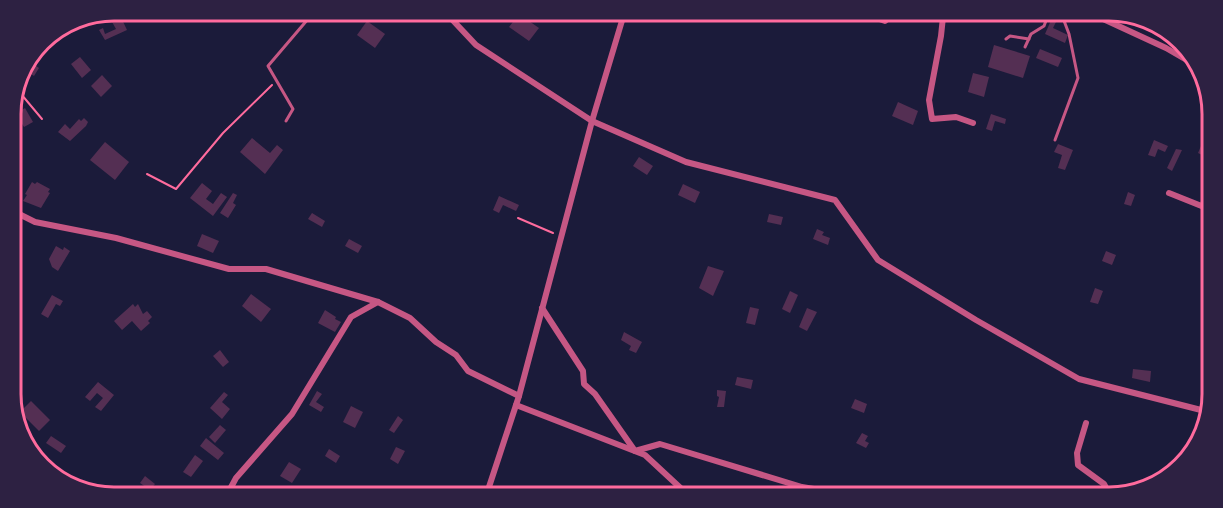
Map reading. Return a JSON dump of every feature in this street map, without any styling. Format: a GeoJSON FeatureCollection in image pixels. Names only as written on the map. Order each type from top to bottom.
{"type":"FeatureCollection","features":[{"type":"Feature","properties":{"kind":"street"},"geometry":{"type":"LineString","coordinates":[[454,21],[476,45],[592,121],[686,162],[835,200],[878,260],[1079,379],[1201,408]]}},
{"type":"Feature","properties":{"kind":"street"},"geometry":{"type":"LineString","coordinates":[[489,487],[519,396],[592,121],[622,21]]}},
{"type":"Feature","properties":{"kind":"street"},"geometry":{"type":"LineString","coordinates":[[942,21],[929,100],[932,119],[957,117],[973,123]]}},
{"type":"Feature","properties":{"kind":"street"},"geometry":{"type":"LineString","coordinates":[[1109,21],[1183,58]]}},
{"type":"Feature","properties":{"kind":"street"},"geometry":{"type":"LineString","coordinates":[[1168,193],[1202,206]]}},
{"type":"Feature","properties":{"kind":"street"},"geometry":{"type":"LineString","coordinates":[[21,215],[35,222],[116,238],[230,268],[266,269],[378,302],[410,318],[436,342],[456,354],[468,371],[519,396]]}},
{"type":"Feature","properties":{"kind":"street"},"geometry":{"type":"LineString","coordinates":[[232,487],[236,478],[292,414],[351,317],[378,302]]}},
{"type":"Feature","properties":{"kind":"street"},"geometry":{"type":"LineString","coordinates":[[542,308],[583,371],[584,384],[595,394],[635,451]]}},
{"type":"Feature","properties":{"kind":"street"},"geometry":{"type":"LineString","coordinates":[[516,405],[645,455],[679,487]]}},
{"type":"Feature","properties":{"kind":"street"},"geometry":{"type":"LineString","coordinates":[[1086,423],[1077,453],[1078,465],[1106,487]]}},
{"type":"Feature","properties":{"kind":"street"},"geometry":{"type":"LineString","coordinates":[[635,451],[660,444],[801,487]]}},
{"type":"Feature","properties":{"kind":"lane"},"geometry":{"type":"LineString","coordinates":[[286,121],[293,109],[268,66],[306,21]]}},
{"type":"Feature","properties":{"kind":"lane"},"geometry":{"type":"LineString","coordinates":[[1025,47],[1031,34],[1044,26],[1046,21]]}},
{"type":"Feature","properties":{"kind":"lane"},"geometry":{"type":"LineString","coordinates":[[1055,140],[1078,78],[1070,34],[1063,21]]}},
{"type":"Feature","properties":{"kind":"lane"},"geometry":{"type":"LineString","coordinates":[[1006,39],[1010,36],[1029,39]]}},
{"type":"Feature","properties":{"kind":"path"},"geometry":{"type":"LineString","coordinates":[[147,174],[176,189],[223,133],[276,81]]}},
{"type":"Feature","properties":{"kind":"path"},"geometry":{"type":"LineString","coordinates":[[23,96],[42,119]]}},
{"type":"Feature","properties":{"kind":"path"},"geometry":{"type":"LineString","coordinates":[[518,218],[561,236]]}},
{"type":"Feature","properties":{"kind":"building"},"geometry":{"type":"Polygon","coordinates":[[[112,21],[123,21],[127,30],[105,40],[99,30],[103,28],[105,34],[116,29],[112,21]]]}},
{"type":"Feature","properties":{"kind":"building"},"geometry":{"type":"Polygon","coordinates":[[[367,21],[385,34],[375,48],[357,35],[367,21]]]}},
{"type":"Feature","properties":{"kind":"building"},"geometry":{"type":"Polygon","coordinates":[[[514,21],[529,21],[539,28],[529,41],[509,27],[514,21]]]}},
{"type":"Feature","properties":{"kind":"building"},"geometry":{"type":"Polygon","coordinates":[[[1051,21],[1056,21],[1053,28],[1068,35],[1065,43],[1045,34],[1051,21]]]}},
{"type":"Feature","properties":{"kind":"building"},"geometry":{"type":"Polygon","coordinates":[[[994,45],[1030,56],[1023,78],[988,67],[994,45]]]}},
{"type":"Feature","properties":{"kind":"building"},"geometry":{"type":"Polygon","coordinates":[[[1040,49],[1062,58],[1058,67],[1036,58],[1040,49]]]}},
{"type":"Feature","properties":{"kind":"building"},"geometry":{"type":"Polygon","coordinates":[[[80,57],[91,70],[82,78],[71,64],[80,57]]]}},
{"type":"Feature","properties":{"kind":"building"},"geometry":{"type":"Polygon","coordinates":[[[35,65],[39,68],[34,76],[31,74],[35,65]]]}},
{"type":"Feature","properties":{"kind":"building"},"geometry":{"type":"Polygon","coordinates":[[[973,73],[989,77],[984,97],[968,92],[973,73]]]}},
{"type":"Feature","properties":{"kind":"building"},"geometry":{"type":"Polygon","coordinates":[[[102,75],[112,86],[101,97],[91,86],[102,75]]]}},
{"type":"Feature","properties":{"kind":"building"},"geometry":{"type":"Polygon","coordinates":[[[898,102],[918,111],[913,125],[892,116],[898,102]]]}},
{"type":"Feature","properties":{"kind":"building"},"geometry":{"type":"Polygon","coordinates":[[[25,108],[33,122],[24,127],[21,122],[21,111],[25,108]]]}},
{"type":"Feature","properties":{"kind":"building"},"geometry":{"type":"Polygon","coordinates":[[[991,114],[1006,119],[1005,124],[995,121],[992,131],[986,129],[991,114]]]}},
{"type":"Feature","properties":{"kind":"building"},"geometry":{"type":"Polygon","coordinates":[[[84,118],[88,122],[86,126],[70,141],[58,132],[65,124],[70,129],[79,119],[81,121],[84,118]]]}},
{"type":"Feature","properties":{"kind":"building"},"geometry":{"type":"Polygon","coordinates":[[[252,138],[270,153],[277,145],[283,150],[265,174],[240,152],[252,138]]]}},
{"type":"Feature","properties":{"kind":"building"},"geometry":{"type":"Polygon","coordinates":[[[1154,140],[1168,146],[1165,152],[1158,149],[1155,157],[1148,155],[1154,140]]]}},
{"type":"Feature","properties":{"kind":"building"},"geometry":{"type":"Polygon","coordinates":[[[105,142],[129,162],[115,180],[90,160],[105,142]]]}},
{"type":"Feature","properties":{"kind":"building"},"geometry":{"type":"Polygon","coordinates":[[[1058,144],[1073,150],[1065,170],[1058,168],[1062,155],[1054,152],[1058,144]]]}},
{"type":"Feature","properties":{"kind":"building"},"geometry":{"type":"Polygon","coordinates":[[[1176,149],[1182,150],[1172,171],[1167,168],[1176,149]]]}},
{"type":"Feature","properties":{"kind":"building"},"geometry":{"type":"Polygon","coordinates":[[[639,157],[653,166],[647,175],[633,166],[639,157]]]}},
{"type":"Feature","properties":{"kind":"building"},"geometry":{"type":"Polygon","coordinates":[[[32,182],[35,184],[37,182],[50,189],[41,208],[23,201],[32,182]]]}},
{"type":"Feature","properties":{"kind":"building"},"geometry":{"type":"Polygon","coordinates":[[[202,183],[212,191],[206,199],[213,204],[221,193],[227,197],[213,216],[190,198],[202,183]]]}},
{"type":"Feature","properties":{"kind":"building"},"geometry":{"type":"Polygon","coordinates":[[[683,184],[700,192],[695,203],[678,195],[683,184]]]}},
{"type":"Feature","properties":{"kind":"building"},"geometry":{"type":"Polygon","coordinates":[[[1128,192],[1135,195],[1131,206],[1124,204],[1128,192]]]}},
{"type":"Feature","properties":{"kind":"building"},"geometry":{"type":"Polygon","coordinates":[[[233,193],[237,195],[233,203],[236,205],[228,218],[220,213],[233,193]]]}},
{"type":"Feature","properties":{"kind":"building"},"geometry":{"type":"Polygon","coordinates":[[[499,196],[519,205],[516,211],[503,205],[499,213],[493,210],[499,196]]]}},
{"type":"Feature","properties":{"kind":"building"},"geometry":{"type":"Polygon","coordinates":[[[312,213],[325,221],[322,227],[308,219],[312,213]]]}},
{"type":"Feature","properties":{"kind":"building"},"geometry":{"type":"Polygon","coordinates":[[[769,214],[783,217],[781,225],[767,222],[769,214]]]}},
{"type":"Feature","properties":{"kind":"building"},"geometry":{"type":"Polygon","coordinates":[[[817,229],[824,232],[822,235],[830,238],[828,245],[813,239],[817,229]]]}},
{"type":"Feature","properties":{"kind":"building"},"geometry":{"type":"Polygon","coordinates":[[[202,234],[219,241],[213,253],[197,246],[202,234]]]}},
{"type":"Feature","properties":{"kind":"building"},"geometry":{"type":"Polygon","coordinates":[[[349,239],[362,246],[358,253],[345,246],[349,239]]]}},
{"type":"Feature","properties":{"kind":"building"},"geometry":{"type":"Polygon","coordinates":[[[56,246],[70,251],[58,271],[52,267],[49,259],[56,246]]]}},
{"type":"Feature","properties":{"kind":"building"},"geometry":{"type":"Polygon","coordinates":[[[1106,251],[1116,255],[1112,265],[1102,261],[1106,251]]]}},
{"type":"Feature","properties":{"kind":"building"},"geometry":{"type":"Polygon","coordinates":[[[708,266],[724,271],[713,296],[699,288],[708,266]]]}},
{"type":"Feature","properties":{"kind":"building"},"geometry":{"type":"Polygon","coordinates":[[[1095,288],[1103,291],[1098,304],[1090,302],[1095,288]]]}},
{"type":"Feature","properties":{"kind":"building"},"geometry":{"type":"Polygon","coordinates":[[[790,291],[798,295],[790,313],[782,309],[790,291]]]}},
{"type":"Feature","properties":{"kind":"building"},"geometry":{"type":"Polygon","coordinates":[[[251,294],[271,309],[261,322],[242,306],[251,294]]]}},
{"type":"Feature","properties":{"kind":"building"},"geometry":{"type":"Polygon","coordinates":[[[52,295],[63,301],[60,306],[56,304],[48,318],[41,314],[52,295]]]}},
{"type":"Feature","properties":{"kind":"building"},"geometry":{"type":"Polygon","coordinates":[[[133,304],[135,307],[138,304],[143,314],[147,311],[152,317],[148,321],[150,323],[141,331],[132,321],[122,330],[114,321],[133,304]]]}},
{"type":"Feature","properties":{"kind":"building"},"geometry":{"type":"Polygon","coordinates":[[[750,307],[759,309],[755,325],[746,323],[750,307]]]}},
{"type":"Feature","properties":{"kind":"building"},"geometry":{"type":"Polygon","coordinates":[[[807,308],[817,312],[807,331],[799,327],[807,308]]]}},
{"type":"Feature","properties":{"kind":"building"},"geometry":{"type":"Polygon","coordinates":[[[325,310],[341,322],[335,332],[318,323],[325,310]]]}},
{"type":"Feature","properties":{"kind":"building"},"geometry":{"type":"Polygon","coordinates":[[[624,332],[642,342],[636,353],[629,350],[631,346],[621,340],[624,332]]]}},
{"type":"Feature","properties":{"kind":"building"},"geometry":{"type":"Polygon","coordinates":[[[220,350],[229,362],[223,367],[213,356],[220,350]]]}},
{"type":"Feature","properties":{"kind":"building"},"geometry":{"type":"Polygon","coordinates":[[[1133,369],[1151,371],[1150,382],[1132,378],[1133,369]]]}},
{"type":"Feature","properties":{"kind":"building"},"geometry":{"type":"Polygon","coordinates":[[[737,377],[753,380],[751,389],[735,385],[737,377]]]}},
{"type":"Feature","properties":{"kind":"building"},"geometry":{"type":"Polygon","coordinates":[[[98,382],[114,395],[101,411],[95,407],[103,398],[97,393],[90,401],[85,397],[98,382]]]}},
{"type":"Feature","properties":{"kind":"building"},"geometry":{"type":"Polygon","coordinates":[[[717,390],[726,391],[724,407],[717,407],[719,397],[717,390]]]}},
{"type":"Feature","properties":{"kind":"building"},"geometry":{"type":"Polygon","coordinates":[[[317,391],[322,394],[316,402],[324,407],[321,412],[309,405],[317,391]]]}},
{"type":"Feature","properties":{"kind":"building"},"geometry":{"type":"Polygon","coordinates":[[[224,392],[228,395],[222,402],[230,409],[222,419],[210,408],[224,392]]]}},
{"type":"Feature","properties":{"kind":"building"},"geometry":{"type":"Polygon","coordinates":[[[855,399],[867,404],[864,413],[851,408],[855,399]]]}},
{"type":"Feature","properties":{"kind":"building"},"geometry":{"type":"Polygon","coordinates":[[[31,401],[50,420],[39,431],[24,416],[23,409],[31,401]]]}},
{"type":"Feature","properties":{"kind":"building"},"geometry":{"type":"Polygon","coordinates":[[[351,406],[363,412],[355,428],[343,422],[351,406]]]}},
{"type":"Feature","properties":{"kind":"building"},"geometry":{"type":"Polygon","coordinates":[[[398,416],[403,420],[394,433],[389,430],[398,416]]]}},
{"type":"Feature","properties":{"kind":"building"},"geometry":{"type":"Polygon","coordinates":[[[220,425],[226,430],[215,443],[209,437],[220,425]]]}},
{"type":"Feature","properties":{"kind":"building"},"geometry":{"type":"Polygon","coordinates":[[[862,433],[868,436],[865,441],[869,443],[866,448],[856,443],[862,433]]]}},
{"type":"Feature","properties":{"kind":"building"},"geometry":{"type":"Polygon","coordinates":[[[51,436],[66,446],[61,453],[46,443],[51,436]]]}},
{"type":"Feature","properties":{"kind":"building"},"geometry":{"type":"Polygon","coordinates":[[[206,438],[224,453],[218,460],[200,446],[206,438]]]}},
{"type":"Feature","properties":{"kind":"building"},"geometry":{"type":"Polygon","coordinates":[[[396,447],[405,451],[398,464],[390,459],[396,447]]]}},
{"type":"Feature","properties":{"kind":"building"},"geometry":{"type":"Polygon","coordinates":[[[329,449],[340,456],[336,463],[325,456],[329,449]]]}},
{"type":"Feature","properties":{"kind":"building"},"geometry":{"type":"Polygon","coordinates":[[[195,455],[203,461],[191,477],[183,472],[195,455]]]}},
{"type":"Feature","properties":{"kind":"building"},"geometry":{"type":"Polygon","coordinates":[[[289,462],[301,469],[292,483],[280,476],[289,462]]]}},
{"type":"Feature","properties":{"kind":"building"},"geometry":{"type":"Polygon","coordinates":[[[145,476],[155,484],[152,487],[146,487],[140,483],[145,476]]]}}]}
